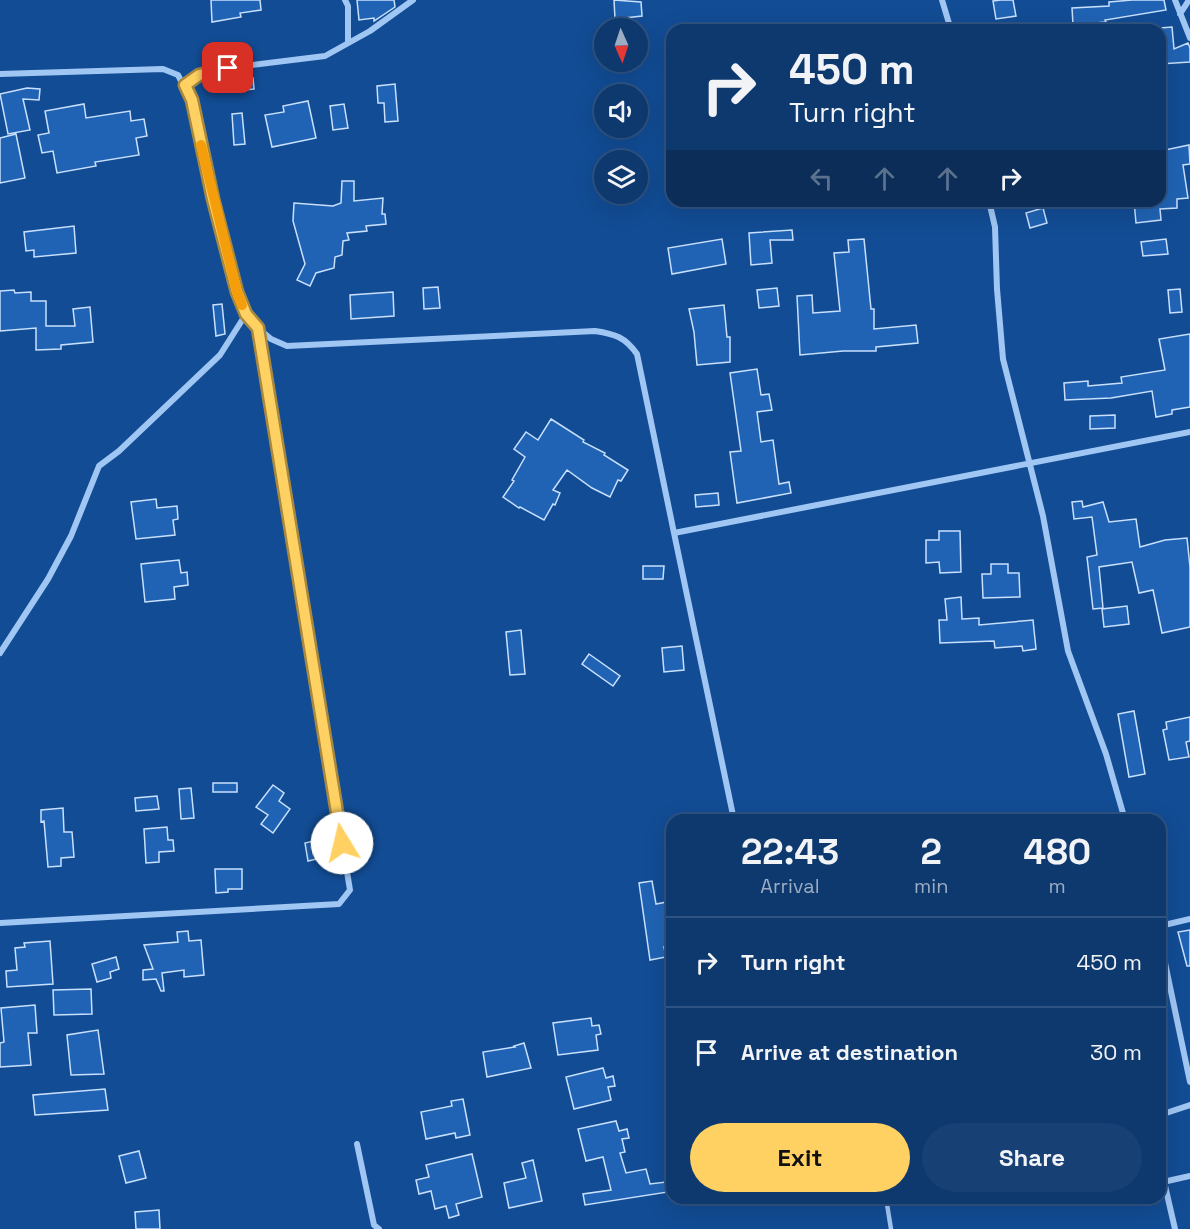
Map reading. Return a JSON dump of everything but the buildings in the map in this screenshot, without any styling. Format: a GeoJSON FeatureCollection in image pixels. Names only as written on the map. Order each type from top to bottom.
{"type":"FeatureCollection","features":[{"type":"Feature","properties":{"kind":"street"},"geometry":{"type":"LineString","coordinates":[[345,0],[348,6],[348,41]]}},
{"type":"Feature","properties":{"kind":"street"},"geometry":{"type":"LineString","coordinates":[[185,85],[199,75],[228,68],[326,56],[348,41],[370,31],[413,0]]}},
{"type":"Feature","properties":{"kind":"street"},"geometry":{"type":"LineString","coordinates":[[944,0],[950,24]]}},
{"type":"Feature","properties":{"kind":"street"},"geometry":{"type":"LineString","coordinates":[[1175,0],[1190,38]]}},
{"type":"Feature","properties":{"kind":"street"},"geometry":{"type":"LineString","coordinates":[[1180,14],[1189,0]]}},
{"type":"Feature","properties":{"kind":"street"},"geometry":{"type":"LineString","coordinates":[[0,74],[163,69],[178,75],[192,100],[213,199],[237,292],[246,314],[258,328],[271,339],[287,346],[595,331],[617,334],[629,343],[637,354],[733,814]]}},
{"type":"Feature","properties":{"kind":"street"},"geometry":{"type":"LineString","coordinates":[[990,207],[995,227],[1003,359],[1043,516],[1068,651],[1106,754],[1123,814]]}},
{"type":"Feature","properties":{"kind":"street"},"geometry":{"type":"LineString","coordinates":[[0,653],[48,579],[71,536],[99,466],[170,405],[220,355],[246,314]]}},
{"type":"Feature","properties":{"kind":"street"},"geometry":{"type":"LineString","coordinates":[[0,923],[339,904],[350,890],[258,328]]}},
{"type":"Feature","properties":{"kind":"street"},"geometry":{"type":"LineString","coordinates":[[674,533],[1190,432]]}},
{"type":"Feature","properties":{"kind":"street"},"geometry":{"type":"LineString","coordinates":[[1166,925],[1190,919]]}},
{"type":"Feature","properties":{"kind":"street"},"geometry":{"type":"LineString","coordinates":[[1166,968],[1190,1082]]}},
{"type":"Feature","properties":{"kind":"street"},"geometry":{"type":"LineString","coordinates":[[1166,1113],[1190,1105]]}},
{"type":"Feature","properties":{"kind":"street"},"geometry":{"type":"LineString","coordinates":[[357,1144],[374,1225],[379,1229]]}},
{"type":"Feature","properties":{"kind":"street"},"geometry":{"type":"LineString","coordinates":[[1166,1181],[1190,1176]]}},
{"type":"Feature","properties":{"kind":"street"},"geometry":{"type":"LineString","coordinates":[[1166,1194],[1175,1229]]}},
{"type":"Feature","properties":{"kind":"lane"},"geometry":{"type":"LineString","coordinates":[[887,1204],[891,1229]]}},
{"type":"Feature","properties":{"kind":"slow traffic"},"geometry":{"type":"LineString","coordinates":[[201,145],[242,305]]}},
{"type":"Feature","properties":{"kind":"route"},"geometry":{"type":"LineString","coordinates":[[228,68],[199,75],[185,85],[192,100],[213,199],[237,292],[246,314],[258,328],[342,843]]}}]}
